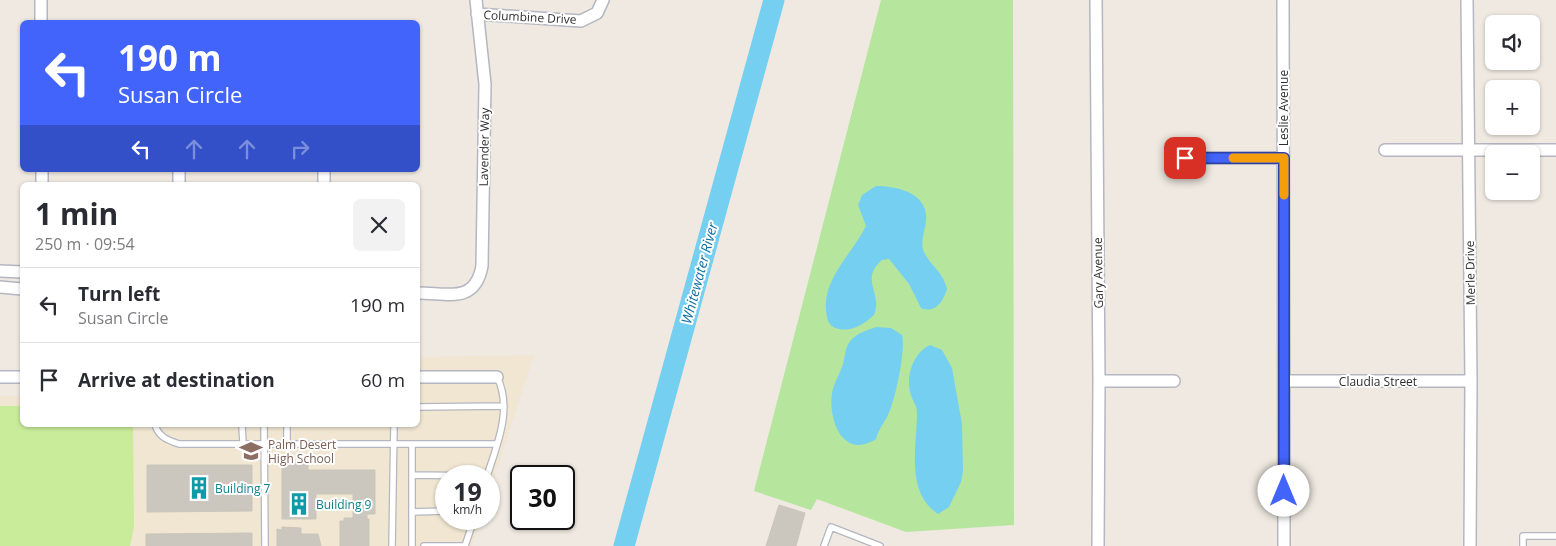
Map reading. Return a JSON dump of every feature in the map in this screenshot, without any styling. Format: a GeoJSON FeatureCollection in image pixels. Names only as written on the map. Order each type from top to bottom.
{"type":"FeatureCollection","features":[{"type":"Feature","properties":{"kind":"street"},"geometry":{"type":"LineString","coordinates":[[41,0],[42,20]]}},
{"type":"Feature","properties":{"kind":"street","name":"Lavender Way"},"geometry":{"type":"LineString","coordinates":[[420,293],[454,295],[471,290],[480,280],[482,266],[485,84],[476,0]]}},
{"type":"Feature","properties":{"kind":"street","name":"Columbine Drive"},"geometry":{"type":"LineString","coordinates":[[477,14],[581,21],[598,13],[603,0]]}},
{"type":"Feature","properties":{"kind":"street","name":"Gary Avenue"},"geometry":{"type":"LineString","coordinates":[[1096,0],[1099,381],[1098,546]]}},
{"type":"Feature","properties":{"kind":"street","name":"Leslie Avenue"},"geometry":{"type":"LineString","coordinates":[[1284,0],[1284,546]]}},
{"type":"Feature","properties":{"kind":"street","name":"Merle Drive"},"geometry":{"type":"LineString","coordinates":[[1467,0],[1471,381],[1470,546]]}},
{"type":"Feature","properties":{"kind":"street"},"geometry":{"type":"LineString","coordinates":[[1385,150],[1556,150]]}},
{"type":"Feature","properties":{"kind":"street"},"geometry":{"type":"LineString","coordinates":[[1185,158],[1284,158]]}},
{"type":"Feature","properties":{"kind":"street"},"geometry":{"type":"LineString","coordinates":[[0,271],[20,272]]}},
{"type":"Feature","properties":{"kind":"street"},"geometry":{"type":"LineString","coordinates":[[0,287],[20,289]]}},
{"type":"Feature","properties":{"kind":"street"},"geometry":{"type":"LineString","coordinates":[[0,377],[20,377]]}},
{"type":"Feature","properties":{"kind":"street"},"geometry":{"type":"LineString","coordinates":[[420,377],[497,377]]}},
{"type":"Feature","properties":{"kind":"street"},"geometry":{"type":"LineString","coordinates":[[1099,381],[1174,381]]}},
{"type":"Feature","properties":{"kind":"street","name":"Claudia Street"},"geometry":{"type":"LineString","coordinates":[[1285,381],[1471,381]]}},
{"type":"Feature","properties":{"kind":"lane"},"geometry":{"type":"LineString","coordinates":[[0,271],[0,287]]}},
{"type":"Feature","properties":{"kind":"lane"},"geometry":{"type":"LineString","coordinates":[[490,465],[497,444],[504,406],[503,389],[497,377]]}},
{"type":"Feature","properties":{"kind":"lane"},"geometry":{"type":"LineString","coordinates":[[420,407],[504,406]]}},
{"type":"Feature","properties":{"kind":"lane"},"geometry":{"type":"LineString","coordinates":[[155,427],[159,434],[166,440],[179,444],[497,444]]}},
{"type":"Feature","properties":{"kind":"lane"},"geometry":{"type":"LineString","coordinates":[[242,427],[242,444]]}},
{"type":"Feature","properties":{"kind":"lane"},"geometry":{"type":"LineString","coordinates":[[264,427],[265,546]]}},
{"type":"Feature","properties":{"kind":"lane"},"geometry":{"type":"LineString","coordinates":[[287,427],[287,444]]}},
{"type":"Feature","properties":{"kind":"lane"},"geometry":{"type":"LineString","coordinates":[[392,546],[394,427]]}},
{"type":"Feature","properties":{"kind":"lane"},"geometry":{"type":"LineString","coordinates":[[412,444],[412,546]]}},
{"type":"Feature","properties":{"kind":"lane"},"geometry":{"type":"LineString","coordinates":[[412,476],[435,476]]}},
{"type":"Feature","properties":{"kind":"lane"},"geometry":{"type":"LineString","coordinates":[[412,512],[435,512]]}},
{"type":"Feature","properties":{"kind":"lane"},"geometry":{"type":"LineString","coordinates":[[824,546],[831,527],[880,546]]}},
{"type":"Feature","properties":{"kind":"lane"},"geometry":{"type":"LineString","coordinates":[[424,546],[465,546],[470,530]]}},
{"type":"Feature","properties":{"kind":"lane"},"geometry":{"type":"LineString","coordinates":[[1523,546],[1523,536],[1556,536]]}},
{"type":"Feature","properties":{"kind":"shaded area","name":"Palm Desert High School"},"geometry":{"type":"Polygon","coordinates":[[[534,355],[498,465],[435,465],[435,530],[477,530],[472,546],[0,546],[0,396],[20,396],[20,427],[420,427],[420,357],[534,355]]]}},
{"type":"Feature","properties":{"kind":"green space"},"geometry":{"type":"Polygon","coordinates":[[[881,0],[1013,0],[1014,525],[906,532],[817,499],[811,510],[754,491],[881,0]]]}},
{"type":"Feature","properties":{"kind":"green space"},"geometry":{"type":"Polygon","coordinates":[[[0,406],[20,406],[20,427],[133,427],[134,526],[130,546],[0,546],[0,406]]]}},
{"type":"Feature","properties":{"kind":"water"},"geometry":{"type":"Polygon","coordinates":[[[876,186],[884,186],[910,193],[922,204],[926,211],[922,242],[923,250],[943,278],[947,289],[938,306],[930,309],[921,308],[909,284],[889,259],[882,260],[875,267],[872,274],[876,300],[874,315],[863,324],[844,330],[828,322],[826,304],[828,292],[838,269],[866,226],[858,205],[862,195],[876,186]]]}},
{"type":"Feature","properties":{"kind":"water"},"geometry":{"type":"Polygon","coordinates":[[[876,327],[891,328],[902,335],[903,342],[897,387],[891,408],[876,439],[864,444],[855,444],[847,441],[835,425],[831,404],[832,393],[842,368],[849,342],[857,335],[876,327]]]}},
{"type":"Feature","properties":{"kind":"water"},"geometry":{"type":"Polygon","coordinates":[[[930,345],[942,350],[952,368],[962,424],[963,471],[961,482],[949,507],[938,514],[928,505],[921,494],[917,481],[915,454],[917,410],[909,388],[912,366],[919,354],[930,345]]]}},
{"type":"Feature","properties":{"kind":"building","name":"Building 9"},"geometry":{"type":"Polygon","coordinates":[[[282,461],[308,461],[308,470],[375,470],[375,514],[367,514],[367,519],[369,519],[369,546],[340,546],[340,521],[344,521],[344,518],[353,518],[353,494],[316,494],[316,519],[282,519],[282,461]]]}},
{"type":"Feature","properties":{"kind":"building","name":"Building 7"},"geometry":{"type":"Polygon","coordinates":[[[147,465],[252,465],[252,511],[147,512],[147,465]]]}},
{"type":"Feature","properties":{"kind":"building"},"geometry":{"type":"Polygon","coordinates":[[[779,505],[805,513],[796,546],[766,546],[779,505]]]}},
{"type":"Feature","properties":{"kind":"building"},"geometry":{"type":"Polygon","coordinates":[[[282,527],[301,528],[301,534],[318,534],[321,546],[277,546],[277,529],[282,530],[282,527]]]}},
{"type":"Feature","properties":{"kind":"building"},"geometry":{"type":"Polygon","coordinates":[[[252,533],[252,546],[146,546],[146,534],[252,533]]]}},
{"type":"Feature","properties":{"kind":"waterway","name":"Whitewater River"},"geometry":{"type":"LineString","coordinates":[[624,546],[774,0]]}},
{"type":"Feature","properties":{"kind":"slow traffic"},"geometry":{"type":"LineString","coordinates":[[1233,158],[1284,158],[1284,195]]}},
{"type":"Feature","properties":{"kind":"place","name":"Palm Desert High School"},"geometry":{"type":"Point","coordinates":[251,451]}},
{"type":"Feature","properties":{"kind":"place","name":"Building 7"},"geometry":{"type":"Point","coordinates":[199,488]}},
{"type":"Feature","properties":{"kind":"place","name":"Building 9"},"geometry":{"type":"Point","coordinates":[299,504]}},
{"type":"Feature","properties":{"kind":"route"},"geometry":{"type":"LineString","coordinates":[[1185,158],[1284,158],[1284,491]]}}]}
